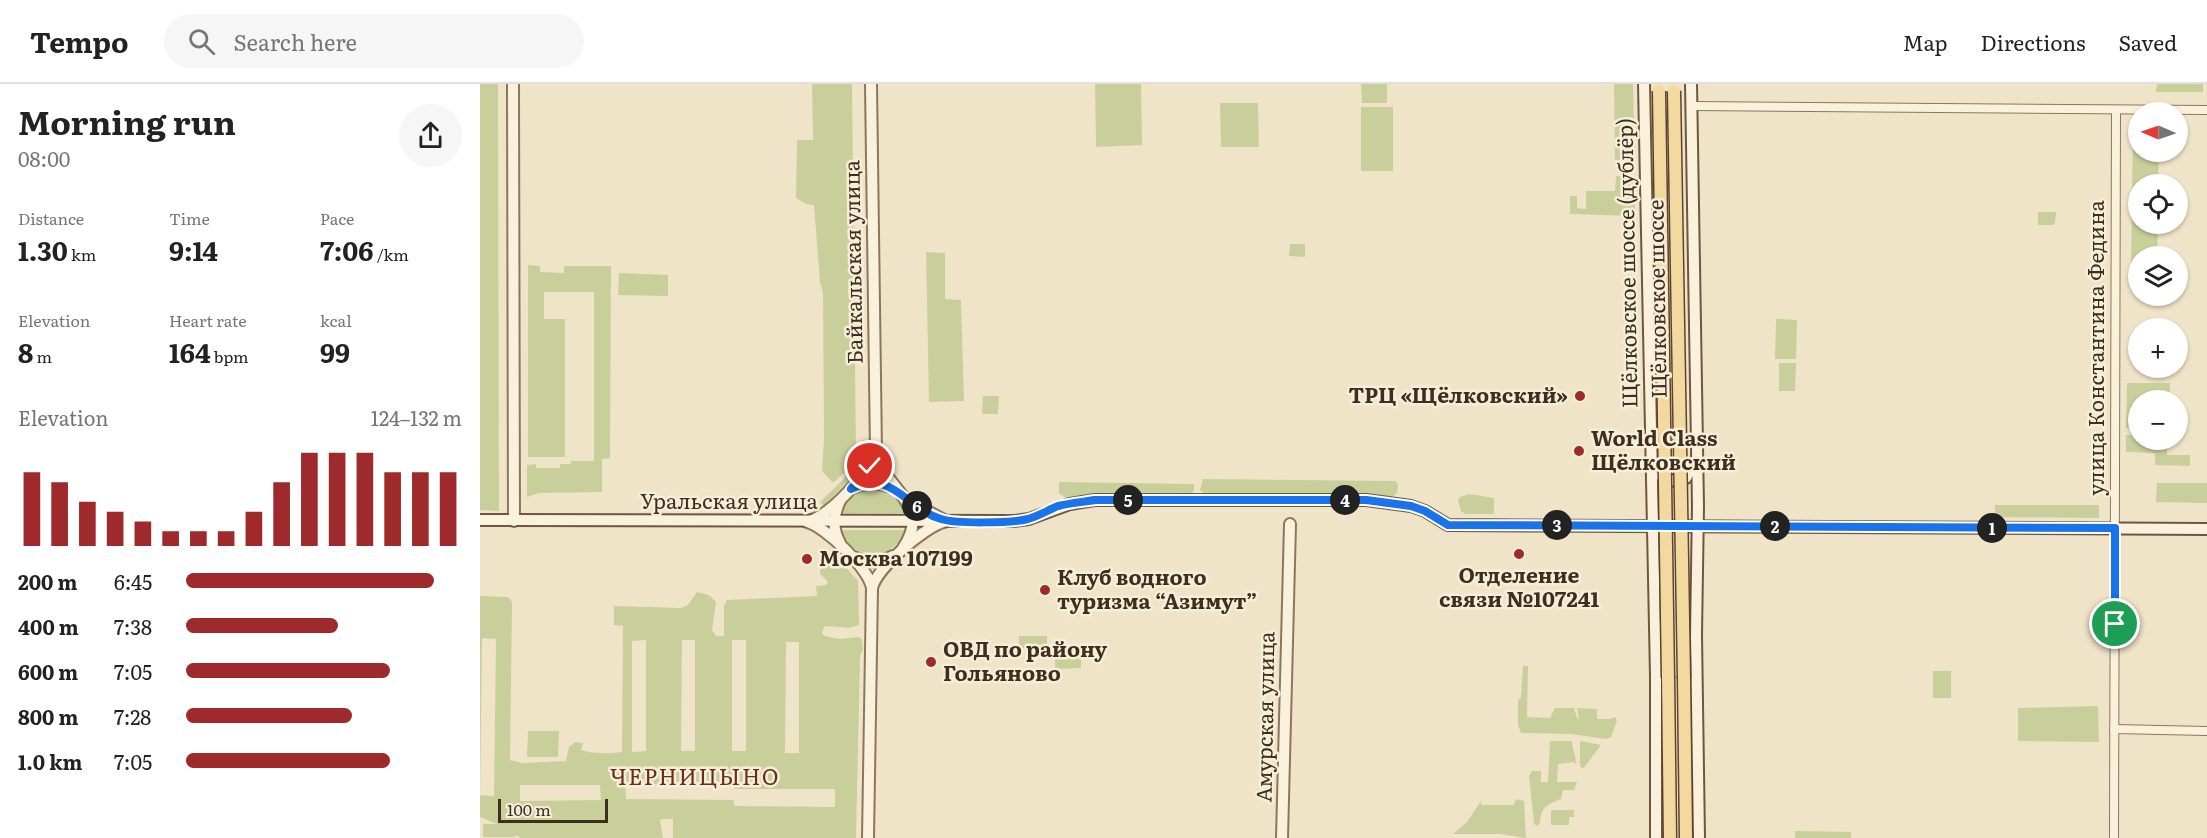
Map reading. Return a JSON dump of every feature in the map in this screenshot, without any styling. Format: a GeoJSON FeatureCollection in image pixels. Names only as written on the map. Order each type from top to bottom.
{"type":"FeatureCollection","features":[{"type":"Feature","properties":{"kind":"main road"},"geometry":{"type":"LineString","coordinates":[[513,84],[514,521]]}},
{"type":"Feature","properties":{"kind":"main road","name":"Байкальская улица"},"geometry":{"type":"LineString","coordinates":[[871,84],[875,440]]}},
{"type":"Feature","properties":{"kind":"main road","name":"Щёлковское шоссе (дублёр)"},"geometry":{"type":"LineString","coordinates":[[1644,84],[1656,696],[1656,838]]}},
{"type":"Feature","properties":{"kind":"main road"},"geometry":{"type":"LineString","coordinates":[[1691,84],[1698,526],[1696,635],[1699,838]]}},
{"type":"Feature","properties":{"kind":"main road","name":"Щёлковское шоссе"},"geometry":{"type":"LineString","coordinates":[[1659,87],[1670,838]]}},
{"type":"Feature","properties":{"kind":"main road","name":"Щёлковское шоссе"},"geometry":{"type":"LineString","coordinates":[[1674,87],[1686,838]]}},
{"type":"Feature","properties":{"kind":"main road"},"geometry":{"type":"LineString","coordinates":[[875,440],[870,466],[839,502],[833,522],[835,533],[848,553],[860,560],[881,561],[901,550],[932,526],[950,521]]}},
{"type":"Feature","properties":{"kind":"main road"},"geometry":{"type":"LineString","coordinates":[[872,588],[876,578],[901,550],[912,532],[913,521],[904,497],[877,460],[875,440]]}},
{"type":"Feature","properties":{"kind":"main road"},"geometry":{"type":"LineString","coordinates":[[1652,460],[1656,471],[1663,479],[1677,481],[1686,478],[1697,457]]}},
{"type":"Feature","properties":{"kind":"main road"},"geometry":{"type":"LineString","coordinates":[[807,522],[819,517],[848,491],[859,485],[878,483],[895,489],[938,519],[950,521]]}},
{"type":"Feature","properties":{"kind":"main road","name":"Уральская улица"},"geometry":{"type":"LineString","coordinates":[[480,520],[1014,521],[1042,514],[1057,507],[1095,500],[1354,500],[1411,506],[1425,511],[1448,525],[1652,525]]}},
{"type":"Feature","properties":{"kind":"main road"},"geometry":{"type":"LineString","coordinates":[[807,522],[819,527],[848,553],[869,577],[872,588],[868,838]]}},
{"type":"Feature","properties":{"kind":"main road","name":"Амурская улица"},"geometry":{"type":"LineString","coordinates":[[1282,838],[1290,524]]}},
{"type":"Feature","properties":{"kind":"main road"},"geometry":{"type":"LineString","coordinates":[[1652,525],[2207,529]]}},
{"type":"Feature","properties":{"kind":"street"},"geometry":{"type":"LineString","coordinates":[[1691,106],[2207,110]]}},
{"type":"Feature","properties":{"kind":"street","name":"улица Константина Федина"},"geometry":{"type":"LineString","coordinates":[[2114,838],[2116,110]]}},
{"type":"Feature","properties":{"kind":"street"},"geometry":{"type":"LineString","coordinates":[[2114,729],[2207,731]]}},
{"type":"Feature","properties":{"kind":"green space"},"geometry":{"type":"Polygon","coordinates":[[[480,84],[498,84],[499,511],[480,510],[480,84]]]}},
{"type":"Feature","properties":{"kind":"green space"},"geometry":{"type":"Polygon","coordinates":[[[812,84],[852,84],[856,459],[833,483],[822,471],[824,439],[823,293],[820,282],[814,205],[806,204],[796,198],[797,140],[813,140],[812,84]]]}},
{"type":"Feature","properties":{"kind":"green space"},"geometry":{"type":"Polygon","coordinates":[[[1095,84],[1141,84],[1142,145],[1096,147],[1095,84]]]}},
{"type":"Feature","properties":{"kind":"green space"},"geometry":{"type":"Polygon","coordinates":[[[1361,84],[1387,84],[1387,103],[1362,103],[1361,84]]]}},
{"type":"Feature","properties":{"kind":"green space"},"geometry":{"type":"Polygon","coordinates":[[[1614,84],[1633,84],[1635,160],[1615,160],[1614,84]]]}},
{"type":"Feature","properties":{"kind":"green space"},"geometry":{"type":"Polygon","coordinates":[[[2157,84],[2203,84],[2203,92],[2156,92],[2157,84]]]}},
{"type":"Feature","properties":{"kind":"green space"},"geometry":{"type":"Polygon","coordinates":[[[1220,103],[1258,103],[1259,147],[1221,147],[1220,103]]]}},
{"type":"Feature","properties":{"kind":"green space"},"geometry":{"type":"Polygon","coordinates":[[[1361,107],[1393,107],[1393,171],[1361,171],[1361,107]]]}},
{"type":"Feature","properties":{"kind":"green space"},"geometry":{"type":"Polygon","coordinates":[[[2133,162],[2159,162],[2158,174],[2132,174],[2133,162]]]}},
{"type":"Feature","properties":{"kind":"green space"},"geometry":{"type":"Polygon","coordinates":[[[1616,176],[1635,176],[1635,216],[1570,214],[1570,196],[1577,196],[1577,208],[1586,209],[1586,191],[1615,191],[1616,176]]]}},
{"type":"Feature","properties":{"kind":"green space"},"geometry":{"type":"Polygon","coordinates":[[[2038,212],[2056,212],[2055,223],[2038,225],[2038,212]]]}},
{"type":"Feature","properties":{"kind":"green space"},"geometry":{"type":"Polygon","coordinates":[[[2131,234],[2158,234],[2157,246],[2131,246],[2131,234]]]}},
{"type":"Feature","properties":{"kind":"green space"},"geometry":{"type":"Polygon","coordinates":[[[1290,244],[1305,244],[1305,257],[1289,256],[1290,244]]]}},
{"type":"Feature","properties":{"kind":"green space"},"geometry":{"type":"Polygon","coordinates":[[[926,252],[945,253],[945,299],[961,300],[964,401],[929,402],[926,252]]]}},
{"type":"Feature","properties":{"kind":"green space"},"geometry":{"type":"Polygon","coordinates":[[[528,265],[540,266],[540,272],[564,273],[564,266],[611,266],[610,458],[602,459],[602,492],[539,493],[527,497],[527,465],[536,464],[536,468],[560,468],[560,464],[571,464],[571,461],[594,461],[594,292],[544,292],[544,319],[565,319],[565,457],[528,457],[528,265]]]}},
{"type":"Feature","properties":{"kind":"green space"},"geometry":{"type":"Polygon","coordinates":[[[619,273],[668,275],[668,296],[618,295],[619,273]]]}},
{"type":"Feature","properties":{"kind":"green space"},"geometry":{"type":"Polygon","coordinates":[[[1776,319],[1797,320],[1796,359],[1775,359],[1776,319]]]}},
{"type":"Feature","properties":{"kind":"green space"},"geometry":{"type":"Polygon","coordinates":[[[1779,363],[1796,363],[1795,391],[1779,391],[1779,363]]]}},
{"type":"Feature","properties":{"kind":"green space"},"geometry":{"type":"Polygon","coordinates":[[[2127,383],[2170,383],[2170,390],[2128,390],[2128,428],[2126,428],[2127,383]]]}},
{"type":"Feature","properties":{"kind":"green space"},"geometry":{"type":"Polygon","coordinates":[[[983,396],[999,396],[998,414],[982,414],[983,396]]]}},
{"type":"Feature","properties":{"kind":"green space"},"geometry":{"type":"Polygon","coordinates":[[[2126,435],[2128,435],[2128,450],[2167,450],[2167,455],[2190,455],[2190,466],[2155,465],[2155,453],[2126,452],[2126,435]]]}},
{"type":"Feature","properties":{"kind":"green space"},"geometry":{"type":"Polygon","coordinates":[[[862,440],[871,445],[864,464],[824,506],[820,502],[860,463],[862,440]]]}},
{"type":"Feature","properties":{"kind":"green space"},"geometry":{"type":"Polygon","coordinates":[[[1203,479],[1396,481],[1398,485],[1397,493],[1392,497],[1370,495],[1208,496],[1200,490],[1203,479]]]}},
{"type":"Feature","properties":{"kind":"green space"},"geometry":{"type":"Polygon","coordinates":[[[1059,482],[1194,484],[1194,491],[1189,496],[1095,496],[1067,499],[1059,493],[1059,482]]]}},
{"type":"Feature","properties":{"kind":"green space"},"geometry":{"type":"Polygon","coordinates":[[[2157,483],[2207,483],[2207,503],[2156,502],[2157,483]]]}},
{"type":"Feature","properties":{"kind":"green space"},"geometry":{"type":"Polygon","coordinates":[[[875,489],[893,497],[905,513],[841,513],[854,495],[875,489]]]}},
{"type":"Feature","properties":{"kind":"green space"},"geometry":{"type":"Polygon","coordinates":[[[1469,494],[1494,498],[1494,514],[1465,514],[1461,511],[1458,500],[1469,494]]]}},
{"type":"Feature","properties":{"kind":"green space"},"geometry":{"type":"Polygon","coordinates":[[[1995,505],[2099,505],[2099,518],[1995,517],[1995,505]]]}},
{"type":"Feature","properties":{"kind":"green space"},"geometry":{"type":"Polygon","coordinates":[[[841,530],[905,530],[900,540],[892,548],[873,554],[854,548],[846,540],[841,530]]]}},
{"type":"Feature","properties":{"kind":"green space"},"geometry":{"type":"Polygon","coordinates":[[[833,561],[840,561],[858,581],[859,625],[849,628],[827,626],[824,627],[822,633],[825,636],[840,639],[859,637],[862,639],[856,838],[673,838],[673,819],[660,820],[663,838],[521,838],[516,835],[515,837],[483,837],[483,824],[497,824],[480,817],[480,795],[480,596],[508,597],[512,602],[510,760],[522,763],[566,761],[569,747],[575,742],[583,743],[581,750],[601,753],[622,752],[623,626],[614,625],[614,606],[681,608],[688,605],[697,592],[705,594],[716,602],[712,630],[716,636],[724,636],[724,606],[727,600],[817,596],[816,586],[826,585],[828,582],[820,574],[820,570],[833,561]],[[482,638],[480,795],[494,796],[496,639],[482,638]],[[646,640],[632,641],[632,752],[646,751],[646,640]],[[682,640],[681,751],[695,751],[695,640],[682,640]],[[732,640],[732,751],[746,751],[746,640],[732,640]],[[786,642],[785,753],[799,753],[799,642],[786,642]],[[625,784],[626,799],[734,800],[734,806],[835,807],[835,789],[734,789],[734,784],[625,784]],[[520,785],[520,801],[601,800],[600,785],[520,785]]]}},
{"type":"Feature","properties":{"kind":"green space"},"geometry":{"type":"Polygon","coordinates":[[[1019,636],[1047,636],[1047,648],[1019,648],[1019,636]]]}},
{"type":"Feature","properties":{"kind":"green space"},"geometry":{"type":"Polygon","coordinates":[[[1055,654],[1081,654],[1081,668],[1055,669],[1055,654]]]}},
{"type":"Feature","properties":{"kind":"green space"},"geometry":{"type":"Polygon","coordinates":[[[1523,666],[1528,666],[1527,717],[1550,718],[1555,708],[1574,708],[1579,719],[1577,708],[1597,709],[1597,719],[1615,717],[1617,721],[1611,737],[1606,739],[1571,734],[1521,733],[1518,725],[1518,700],[1521,698],[1523,666]]]}},
{"type":"Feature","properties":{"kind":"green space"},"geometry":{"type":"Polygon","coordinates":[[[1933,671],[1951,671],[1951,698],[1933,698],[1933,671]]]}},
{"type":"Feature","properties":{"kind":"green space"},"geometry":{"type":"Polygon","coordinates":[[[2098,706],[2099,742],[2018,741],[2018,708],[2098,706]]]}},
{"type":"Feature","properties":{"kind":"green space"},"geometry":{"type":"Polygon","coordinates":[[[528,731],[559,731],[558,757],[527,757],[528,731]]]}},
{"type":"Feature","properties":{"kind":"green space"},"geometry":{"type":"Polygon","coordinates":[[[1550,741],[1572,741],[1576,764],[1573,762],[1558,764],[1557,782],[1577,782],[1574,790],[1563,790],[1561,799],[1545,807],[1537,826],[1534,824],[1529,776],[1532,771],[1541,771],[1541,782],[1548,782],[1550,741]]]}},
{"type":"Feature","properties":{"kind":"green space"},"geometry":{"type":"Polygon","coordinates":[[[1580,741],[1601,745],[1583,769],[1580,766],[1580,741]]]}},
{"type":"Feature","properties":{"kind":"green space"},"geometry":{"type":"Polygon","coordinates":[[[1516,799],[1524,801],[1526,838],[1500,834],[1453,834],[1467,822],[1481,801],[1481,805],[1514,805],[1516,799]]]}},
{"type":"Feature","properties":{"kind":"green space"},"geometry":{"type":"Polygon","coordinates":[[[1551,810],[1574,810],[1574,817],[1569,817],[1569,825],[1551,825],[1551,810]]]}},
{"type":"Feature","properties":{"kind":"green space"},"geometry":{"type":"Polygon","coordinates":[[[1795,831],[1851,832],[1851,838],[1795,838],[1795,831]]]}},
{"type":"Feature","properties":{"kind":"place","name":"ТРЦ «Щёлковский»"},"geometry":{"type":"Point","coordinates":[1580,396]}},
{"type":"Feature","properties":{"kind":"place","name":"World Class Щёлковский"},"geometry":{"type":"Point","coordinates":[1579,451]}},
{"type":"Feature","properties":{"kind":"place","name":"Отделение связи №107241"},"geometry":{"type":"Point","coordinates":[1519,554]}},
{"type":"Feature","properties":{"kind":"place","name":"Москва 107199"},"geometry":{"type":"Point","coordinates":[807,559]}},
{"type":"Feature","properties":{"kind":"place","name":"Клуб водного туризма “Азимут”"},"geometry":{"type":"Point","coordinates":[1045,590]}},
{"type":"Feature","properties":{"kind":"place","name":"ОВД по району Гольяново"},"geometry":{"type":"Point","coordinates":[931,662]}},
{"type":"Feature","properties":{"kind":"district","name":"ЧЕРНИЦЫНО"},"geometry":{"type":"Point","coordinates":[695,777]}},
{"type":"Feature","properties":{"kind":"route"},"geometry":{"type":"LineString","coordinates":[[870,466],[851,489],[868,483],[887,485],[938,519],[950,521],[1029,519],[1057,507],[1095,500],[1366,500],[1411,506],[1425,511],[1448,525],[2115,528],[2115,624]]}}]}
